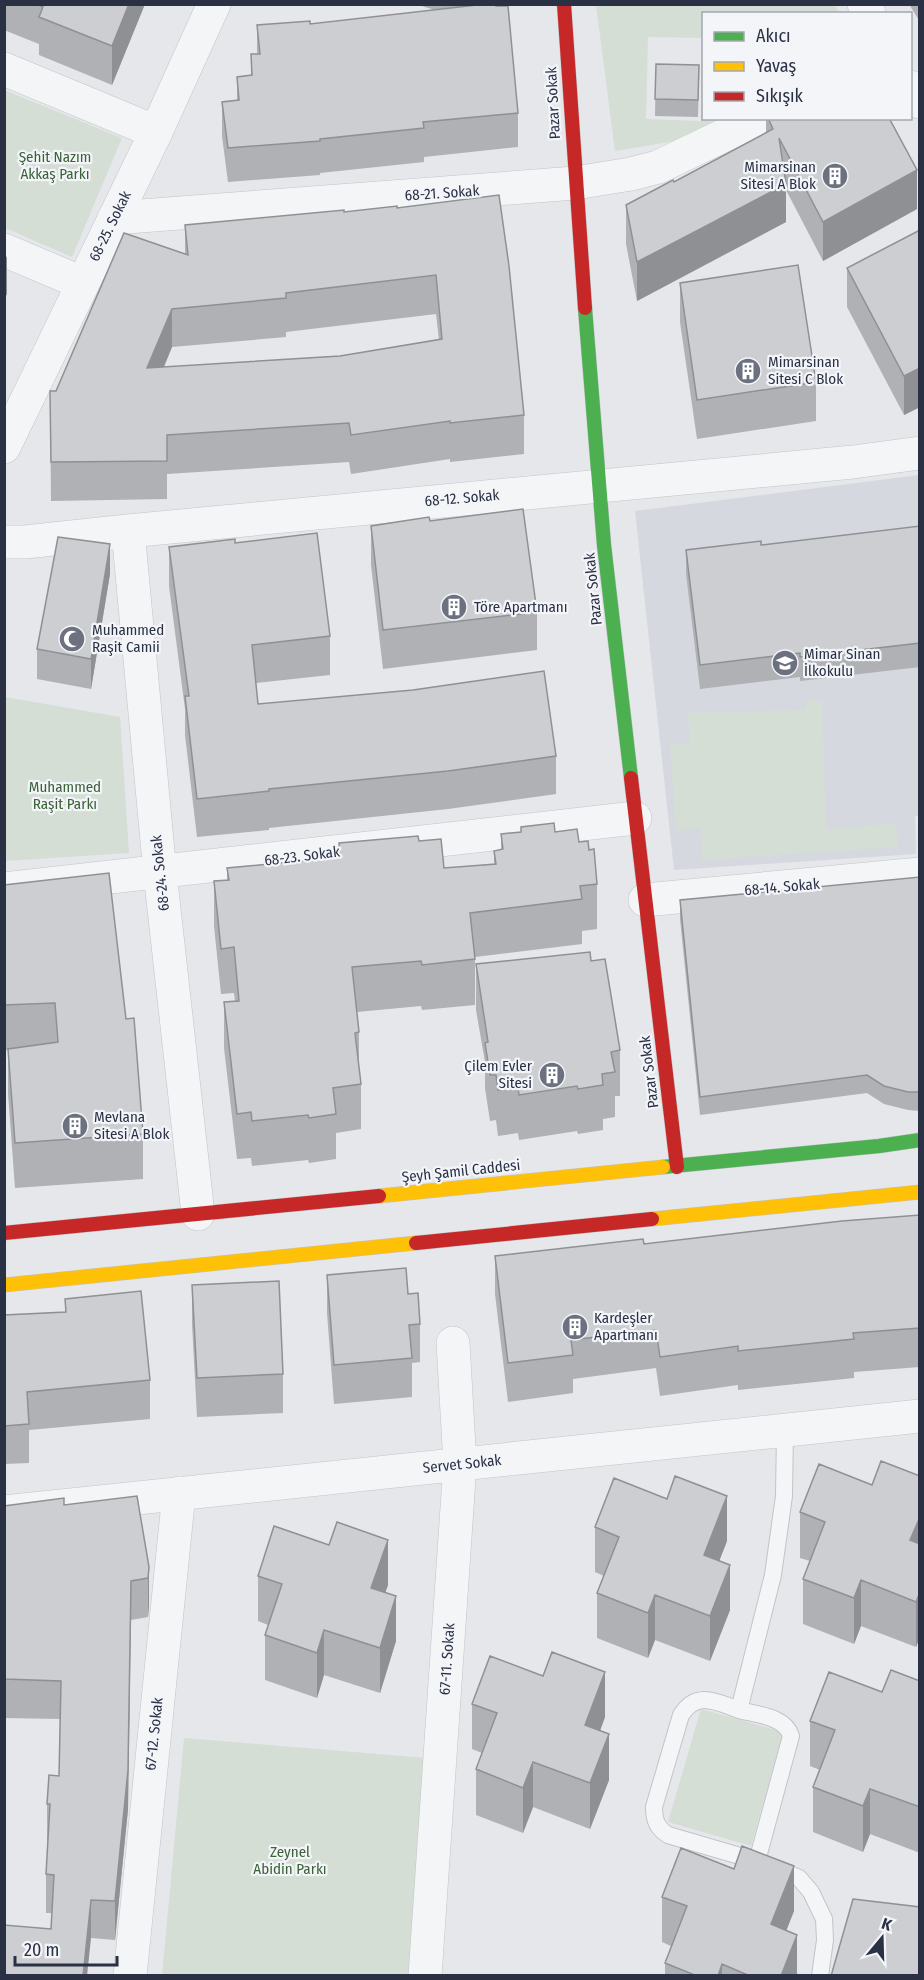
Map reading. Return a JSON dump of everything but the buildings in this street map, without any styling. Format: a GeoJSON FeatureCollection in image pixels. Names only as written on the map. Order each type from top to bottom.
{"type":"FeatureCollection","features":[{"type":"Feature","properties":{"kind":"main road","name":"Pazar Sokak"},"geometry":{"type":"LineString","coordinates":[[564,4],[575,183],[599,485],[635,818],[677,1167]]}},
{"type":"Feature","properties":{"kind":"main road","name":"Şeyh Şamil Caddesi"},"geometry":{"type":"LineString","coordinates":[[4,1233],[677,1167],[920,1140]]}},
{"type":"Feature","properties":{"kind":"main road"},"geometry":{"type":"LineString","coordinates":[[4,1285],[920,1192]]}},
{"type":"Feature","properties":{"kind":"street","name":"68-25. Sokak"},"geometry":{"type":"LineString","coordinates":[[4,447],[156,132],[214,4]]}},
{"type":"Feature","properties":{"kind":"street"},"geometry":{"type":"LineString","coordinates":[[4,69],[156,132]]}},
{"type":"Feature","properties":{"kind":"street","name":"68-21. Sokak"},"geometry":{"type":"LineString","coordinates":[[114,218],[575,183],[658,167],[754,120]]}},
{"type":"Feature","properties":{"kind":"street"},"geometry":{"type":"LineString","coordinates":[[4,250],[82,283]]}},
{"type":"Feature","properties":{"kind":"street","name":"68-12. Sokak"},"geometry":{"type":"LineString","coordinates":[[4,542],[25,542],[853,462],[920,453]]}},
{"type":"Feature","properties":{"kind":"street","name":"68-24. Sokak"},"geometry":{"type":"LineString","coordinates":[[128,531],[160,873],[198,1214]]}},
{"type":"Feature","properties":{"kind":"street","name":"68-23. Sokak"},"geometry":{"type":"LineString","coordinates":[[4,890],[635,818]]}},
{"type":"Feature","properties":{"kind":"street","name":"68-14. Sokak"},"geometry":{"type":"LineString","coordinates":[[645,900],[920,874]]}},
{"type":"Feature","properties":{"kind":"street","name":"67-11. Sokak"},"geometry":{"type":"LineString","coordinates":[[425,1976],[460,1464],[453,1343]]}},
{"type":"Feature","properties":{"kind":"street","name":"Servet Sokak"},"geometry":{"type":"LineString","coordinates":[[4,1512],[920,1416]]}},
{"type":"Feature","properties":{"kind":"street","name":"67-12. Sokak"},"geometry":{"type":"LineString","coordinates":[[130,1976],[179,1493]]}},
{"type":"Feature","properties":{"kind":"lane"},"geometry":{"type":"LineString","coordinates":[[739,1710],[773,1575],[784,1496],[785,1431]]}},
{"type":"Feature","properties":{"kind":"lane"},"geometry":{"type":"LineString","coordinates":[[758,1861],[791,1736],[789,1729],[777,1720],[704,1699],[693,1701],[681,1715],[654,1807],[654,1815],[661,1830],[668,1835],[758,1861],[799,1878],[811,1892],[824,1919],[826,1930],[820,1976]]}},
{"type":"Feature","properties":{"kind":"shaded area","name":"Mimar Sinan İlkokulu"},"geometry":{"type":"Polygon","coordinates":[[[919,475],[920,815],[915,816],[916,854],[674,870],[635,511],[919,475]]]}},
{"type":"Feature","properties":{"kind":"green space"},"geometry":{"type":"Polygon","coordinates":[[[834,4],[838,12],[702,12],[702,38],[702,120],[727,120],[675,141],[615,151],[596,5],[834,4]],[[648,37],[646,119],[701,121],[702,38],[648,37]]]}},
{"type":"Feature","properties":{"kind":"green space","name":"Şehit Nazım Akkaş Parkı"},"geometry":{"type":"Polygon","coordinates":[[[4,90],[122,138],[72,257],[5,228],[4,90]]]}},
{"type":"Feature","properties":{"kind":"green space","name":"Muhammed Raşit Parkı"},"geometry":{"type":"Polygon","coordinates":[[[5,697],[120,717],[129,853],[5,861],[5,697]]]}},
{"type":"Feature","properties":{"kind":"green space"},"geometry":{"type":"Polygon","coordinates":[[[807,700],[822,701],[826,829],[896,824],[898,847],[702,860],[700,827],[676,831],[670,744],[690,744],[688,713],[806,710],[807,700]]]}},
{"type":"Feature","properties":{"kind":"green space"},"geometry":{"type":"Polygon","coordinates":[[[701,1709],[783,1732],[751,1846],[668,1822],[701,1709]]]}},
{"type":"Feature","properties":{"kind":"green space","name":"Zeynel Abidin Parkı"},"geometry":{"type":"Polygon","coordinates":[[[184,1738],[426,1758],[410,1975],[162,1976],[184,1738]]]}},
{"type":"Feature","properties":{"kind":"traffic: fast"},"geometry":{"type":"LineString","coordinates":[[585,308],[604,545],[631,778]]}},
{"type":"Feature","properties":{"kind":"traffic: fast"},"geometry":{"type":"LineString","coordinates":[[663,1167],[920,1140]]}},
{"type":"Feature","properties":{"kind":"traffic: slow"},"geometry":{"type":"LineString","coordinates":[[379,1196],[663,1167]]}},
{"type":"Feature","properties":{"kind":"traffic: slow"},"geometry":{"type":"LineString","coordinates":[[652,1219],[920,1192]]}},
{"type":"Feature","properties":{"kind":"traffic: slow"},"geometry":{"type":"LineString","coordinates":[[4,1285],[416,1243]]}},
{"type":"Feature","properties":{"kind":"traffic: jam"},"geometry":{"type":"LineString","coordinates":[[564,4],[585,308]]}},
{"type":"Feature","properties":{"kind":"traffic: jam"},"geometry":{"type":"LineString","coordinates":[[631,778],[677,1167]]}},
{"type":"Feature","properties":{"kind":"traffic: jam"},"geometry":{"type":"LineString","coordinates":[[4,1233],[379,1196]]}},
{"type":"Feature","properties":{"kind":"traffic: jam"},"geometry":{"type":"LineString","coordinates":[[416,1243],[652,1219]]}},
{"type":"Feature","properties":{"kind":"place","name":"Mimarsinan Sitesi A Blok"},"geometry":{"type":"Point","coordinates":[835,176]}},
{"type":"Feature","properties":{"kind":"place","name":"Mimarsinan Sitesi C Blok"},"geometry":{"type":"Point","coordinates":[748,371]}},
{"type":"Feature","properties":{"kind":"place","name":"Töre Apartmanı"},"geometry":{"type":"Point","coordinates":[454,607]}},
{"type":"Feature","properties":{"kind":"place","name":"Muhammed Raşit Camii"},"geometry":{"type":"Point","coordinates":[72,639]}},
{"type":"Feature","properties":{"kind":"place","name":"Mimar Sinan İlkokulu"},"geometry":{"type":"Point","coordinates":[785,663]}},
{"type":"Feature","properties":{"kind":"place","name":"Çilem Evler Sitesi"},"geometry":{"type":"Point","coordinates":[552,1075]}},
{"type":"Feature","properties":{"kind":"place","name":"Mevlana Sitesi A Blok"},"geometry":{"type":"Point","coordinates":[75,1126]}},
{"type":"Feature","properties":{"kind":"place","name":"Kardeşler Apartmanı"},"geometry":{"type":"Point","coordinates":[575,1327]}}]}
